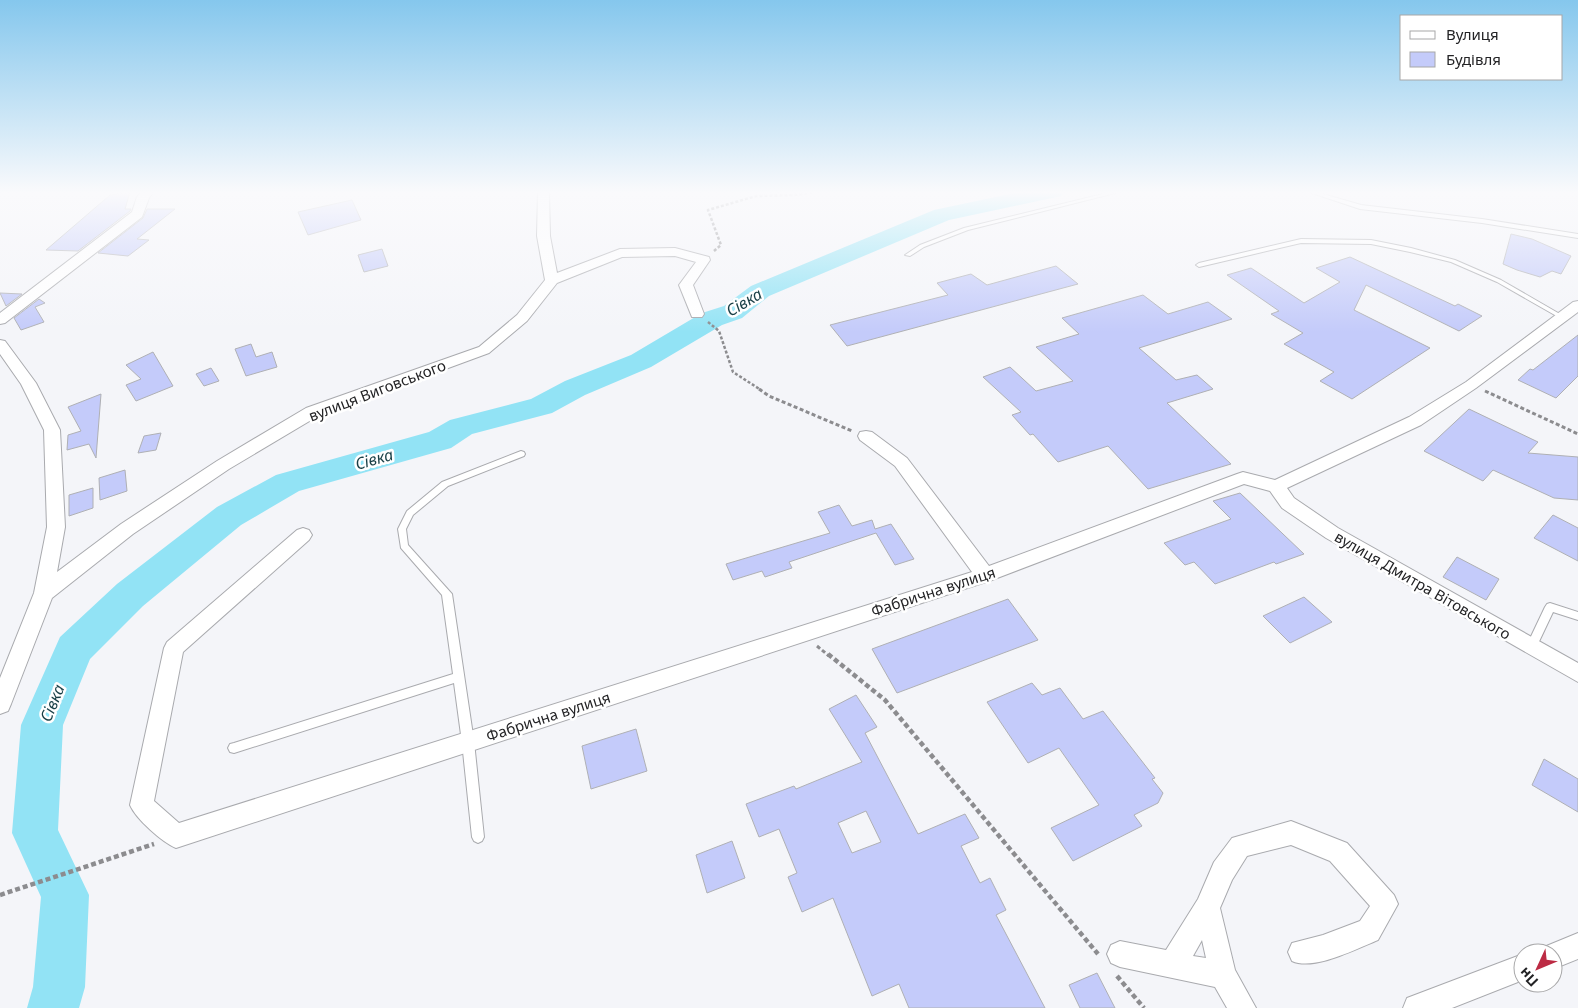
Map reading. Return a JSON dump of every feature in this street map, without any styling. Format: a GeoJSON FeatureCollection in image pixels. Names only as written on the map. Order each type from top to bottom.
{"type":"FeatureCollection","features":[{"type":"Feature","properties":{"kind":"street"},"geometry":{"type":"LineString","coordinates":[[0,319],[106,238]]}},
{"type":"Feature","properties":{"kind":"street"},"geometry":{"type":"LineString","coordinates":[[543,238],[545,258],[552,280],[620,253],[675,252],[704,260],[686,285],[697,314]]}},
{"type":"Feature","properties":{"kind":"street","name":"вулиця Виговського"},"geometry":{"type":"LineString","coordinates":[[44,593],[127,529],[222,465],[312,412],[484,350],[522,318],[552,280]]}},
{"type":"Feature","properties":{"kind":"street"},"geometry":{"type":"LineString","coordinates":[[1276,486],[1415,421],[1471,385],[1578,305]]}},
{"type":"Feature","properties":{"kind":"street"},"geometry":{"type":"LineString","coordinates":[[0,344],[28,383],[52,430],[56,527],[44,593],[0,704]]}},
{"type":"Feature","properties":{"kind":"street"},"geometry":{"type":"LineString","coordinates":[[866,436],[901,462],[985,575]]}},
{"type":"Feature","properties":{"kind":"street","name":"Фабрична вулиця"},"geometry":{"type":"LineString","coordinates":[[176,836],[985,575],[1243,478],[1276,486]]}},
{"type":"Feature","properties":{"kind":"street","name":"вулиця Дмитра Вітовського"},"geometry":{"type":"LineString","coordinates":[[1276,486],[1288,503],[1332,532],[1578,673]]}},
{"type":"Feature","properties":{"kind":"street"},"geometry":{"type":"LineString","coordinates":[[176,836],[142,806],[174,648],[304,536]]}},
{"type":"Feature","properties":{"kind":"street"},"geometry":{"type":"LineString","coordinates":[[1172,965],[1207,908],[1223,871],[1240,846],[1291,832],[1338,852],[1385,904],[1369,931],[1323,948],[1301,952]]}},
{"type":"Feature","properties":{"kind":"street"},"geometry":{"type":"LineString","coordinates":[[1207,908],[1223,975],[1242,1008]]}},
{"type":"Feature","properties":{"kind":"street"},"geometry":{"type":"LineString","coordinates":[[1563,952],[1578,946]]}},
{"type":"Feature","properties":{"kind":"street"},"geometry":{"type":"LineString","coordinates":[[1111,960],[1172,965],[1223,975]]}},
{"type":"Feature","properties":{"kind":"street"},"geometry":{"type":"LineString","coordinates":[[1417,1008],[1513,971]]}},
{"type":"Feature","properties":{"kind":"lane"},"geometry":{"type":"LineString","coordinates":[[908,255],[922,246],[943,238]]}},
{"type":"Feature","properties":{"kind":"lane"},"geometry":{"type":"LineString","coordinates":[[1199,265],[1301,241],[1371,242],[1453,261],[1499,281],[1562,317]]}},
{"type":"Feature","properties":{"kind":"lane"},"geometry":{"type":"LineString","coordinates":[[478,837],[468,742],[447,594],[404,546],[402,529],[410,513],[445,484],[521,454]]}},
{"type":"Feature","properties":{"kind":"lane"},"geometry":{"type":"LineString","coordinates":[[1531,647],[1550,607],[1578,616]]}},
{"type":"Feature","properties":{"kind":"lane"},"geometry":{"type":"LineString","coordinates":[[234,748],[458,677]]}},
{"type":"Feature","properties":{"kind":"path"},"geometry":{"type":"LineString","coordinates":[[704,260],[721,245],[718,238]]}},
{"type":"Feature","properties":{"kind":"path"},"geometry":{"type":"LineString","coordinates":[[719,331],[733,372],[769,396],[866,436]]}},
{"type":"Feature","properties":{"kind":"path"},"geometry":{"type":"LineString","coordinates":[[1471,385],[1578,434]]}},
{"type":"Feature","properties":{"kind":"path"},"geometry":{"type":"LineString","coordinates":[[802,634],[885,700],[1111,960],[1144,1008]]}},
{"type":"Feature","properties":{"kind":"path"},"geometry":{"type":"LineString","coordinates":[[0,895],[176,836]]}},
{"type":"Feature","properties":{"kind":"building"},"geometry":{"type":"Polygon","coordinates":[[[60,238],[95,238],[78,251],[46,250],[60,238]]]}},
{"type":"Feature","properties":{"kind":"building"},"geometry":{"type":"Polygon","coordinates":[[[117,238],[149,240],[128,256],[98,253],[117,238]]]}},
{"type":"Feature","properties":{"kind":"building"},"geometry":{"type":"Polygon","coordinates":[[[1510,238],[1532,239],[1571,256],[1561,274],[1552,271],[1540,277],[1503,264],[1510,238]]]}},
{"type":"Feature","properties":{"kind":"building"},"geometry":{"type":"Polygon","coordinates":[[[382,249],[388,266],[364,272],[358,255],[382,249]]]}},
{"type":"Feature","properties":{"kind":"building"},"geometry":{"type":"Polygon","coordinates":[[[1350,257],[1455,306],[1458,304],[1482,316],[1459,331],[1366,285],[1354,310],[1430,348],[1352,399],[1320,381],[1334,372],[1284,344],[1303,333],[1271,314],[1279,311],[1227,275],[1251,268],[1304,303],[1340,282],[1316,268],[1350,257]]]}},
{"type":"Feature","properties":{"kind":"building"},"geometry":{"type":"Polygon","coordinates":[[[1056,266],[1078,284],[847,346],[830,325],[948,295],[937,283],[971,274],[987,285],[1056,266]]]}},
{"type":"Feature","properties":{"kind":"building"},"geometry":{"type":"Polygon","coordinates":[[[0,293],[22,294],[6,306],[0,293]]]}},
{"type":"Feature","properties":{"kind":"building"},"geometry":{"type":"Polygon","coordinates":[[[1143,295],[1168,314],[1208,302],[1232,319],[1139,348],[1176,380],[1197,375],[1213,389],[1167,403],[1231,464],[1148,489],[1108,446],[1058,462],[1033,434],[1030,435],[1012,415],[1021,412],[983,377],[1010,367],[1036,391],[1073,381],[1036,347],[1079,334],[1062,318],[1143,295]]]}},
{"type":"Feature","properties":{"kind":"building"},"geometry":{"type":"Polygon","coordinates":[[[39,299],[45,303],[35,307],[44,322],[21,330],[14,318],[39,299]]]}},
{"type":"Feature","properties":{"kind":"building"},"geometry":{"type":"Polygon","coordinates":[[[1578,335],[1578,376],[1556,398],[1518,380],[1530,369],[1533,370],[1578,335]]]}},
{"type":"Feature","properties":{"kind":"building"},"geometry":{"type":"Polygon","coordinates":[[[251,344],[256,357],[272,352],[277,367],[246,376],[235,349],[251,344]]]}},
{"type":"Feature","properties":{"kind":"building"},"geometry":{"type":"Polygon","coordinates":[[[153,352],[173,386],[136,401],[126,385],[141,379],[126,365],[153,352]]]}},
{"type":"Feature","properties":{"kind":"building"},"geometry":{"type":"Polygon","coordinates":[[[211,368],[219,381],[204,386],[196,374],[211,368]]]}},
{"type":"Feature","properties":{"kind":"building"},"geometry":{"type":"Polygon","coordinates":[[[101,394],[96,458],[89,444],[67,450],[68,435],[81,431],[68,407],[101,394]]]}},
{"type":"Feature","properties":{"kind":"building"},"geometry":{"type":"Polygon","coordinates":[[[1469,409],[1538,442],[1528,453],[1578,457],[1578,500],[1554,498],[1493,470],[1483,481],[1424,451],[1469,409]]]}},
{"type":"Feature","properties":{"kind":"building"},"geometry":{"type":"Polygon","coordinates":[[[161,433],[156,450],[138,453],[144,436],[161,433]]]}},
{"type":"Feature","properties":{"kind":"building"},"geometry":{"type":"Polygon","coordinates":[[[125,470],[127,491],[100,500],[99,478],[125,470]]]}},
{"type":"Feature","properties":{"kind":"building"},"geometry":{"type":"Polygon","coordinates":[[[93,488],[93,508],[69,516],[69,495],[93,488]]]}},
{"type":"Feature","properties":{"kind":"building"},"geometry":{"type":"Polygon","coordinates":[[[1240,493],[1304,554],[1276,564],[1274,562],[1215,584],[1194,562],[1185,565],[1164,543],[1231,519],[1213,501],[1240,493]]]}},
{"type":"Feature","properties":{"kind":"building"},"geometry":{"type":"Polygon","coordinates":[[[839,505],[852,526],[872,520],[875,529],[891,524],[914,559],[895,565],[876,533],[789,562],[792,568],[765,577],[762,571],[733,580],[726,564],[830,533],[818,512],[839,505]]]}},
{"type":"Feature","properties":{"kind":"building"},"geometry":{"type":"Polygon","coordinates":[[[1553,515],[1578,528],[1578,561],[1534,538],[1553,515]]]}},
{"type":"Feature","properties":{"kind":"building"},"geometry":{"type":"Polygon","coordinates":[[[1457,557],[1499,579],[1486,600],[1443,577],[1457,557]]]}},
{"type":"Feature","properties":{"kind":"building"},"geometry":{"type":"Polygon","coordinates":[[[1304,597],[1332,622],[1290,643],[1263,616],[1304,597]]]}},
{"type":"Feature","properties":{"kind":"building"},"geometry":{"type":"Polygon","coordinates":[[[1008,599],[1038,640],[897,693],[872,649],[1008,599]]]}},
{"type":"Feature","properties":{"kind":"building"},"geometry":{"type":"Polygon","coordinates":[[[1032,683],[1042,695],[1060,688],[1083,719],[1103,711],[1155,778],[1152,779],[1163,793],[1158,803],[1134,815],[1142,826],[1073,861],[1051,828],[1099,805],[1059,748],[1028,763],[987,702],[1032,683]]]}},
{"type":"Feature","properties":{"kind":"building"},"geometry":{"type":"Polygon","coordinates":[[[856,695],[877,727],[865,733],[918,834],[965,814],[979,838],[961,846],[980,883],[990,878],[1006,910],[996,915],[1045,1008],[909,1008],[899,984],[872,996],[833,898],[802,912],[788,877],[797,873],[779,829],[759,837],[746,804],[794,786],[796,789],[862,762],[829,709],[856,695]],[[866,811],[838,823],[852,853],[881,842],[866,811]]]}},
{"type":"Feature","properties":{"kind":"building"},"geometry":{"type":"Polygon","coordinates":[[[636,729],[647,771],[591,789],[582,746],[636,729]]]}},
{"type":"Feature","properties":{"kind":"building"},"geometry":{"type":"Polygon","coordinates":[[[1544,759],[1578,779],[1578,812],[1532,785],[1544,759]]]}},
{"type":"Feature","properties":{"kind":"building"},"geometry":{"type":"Polygon","coordinates":[[[732,841],[745,878],[707,893],[696,855],[732,841]]]}},
{"type":"Feature","properties":{"kind":"building"},"geometry":{"type":"Polygon","coordinates":[[[1097,973],[1115,1008],[1080,1008],[1069,985],[1097,973]]]}},
{"type":"Feature","properties":{"kind":"waterway","name":"Сівка"},"geometry":{"type":"LineString","coordinates":[[53,1008],[59,987],[65,895],[35,833],[42,725],[74,649],[130,595],[229,516],[288,483],[440,440],[461,427],[541,406],[575,388],[641,361],[712,319],[733,312],[760,291],[887,238]]}}]}
